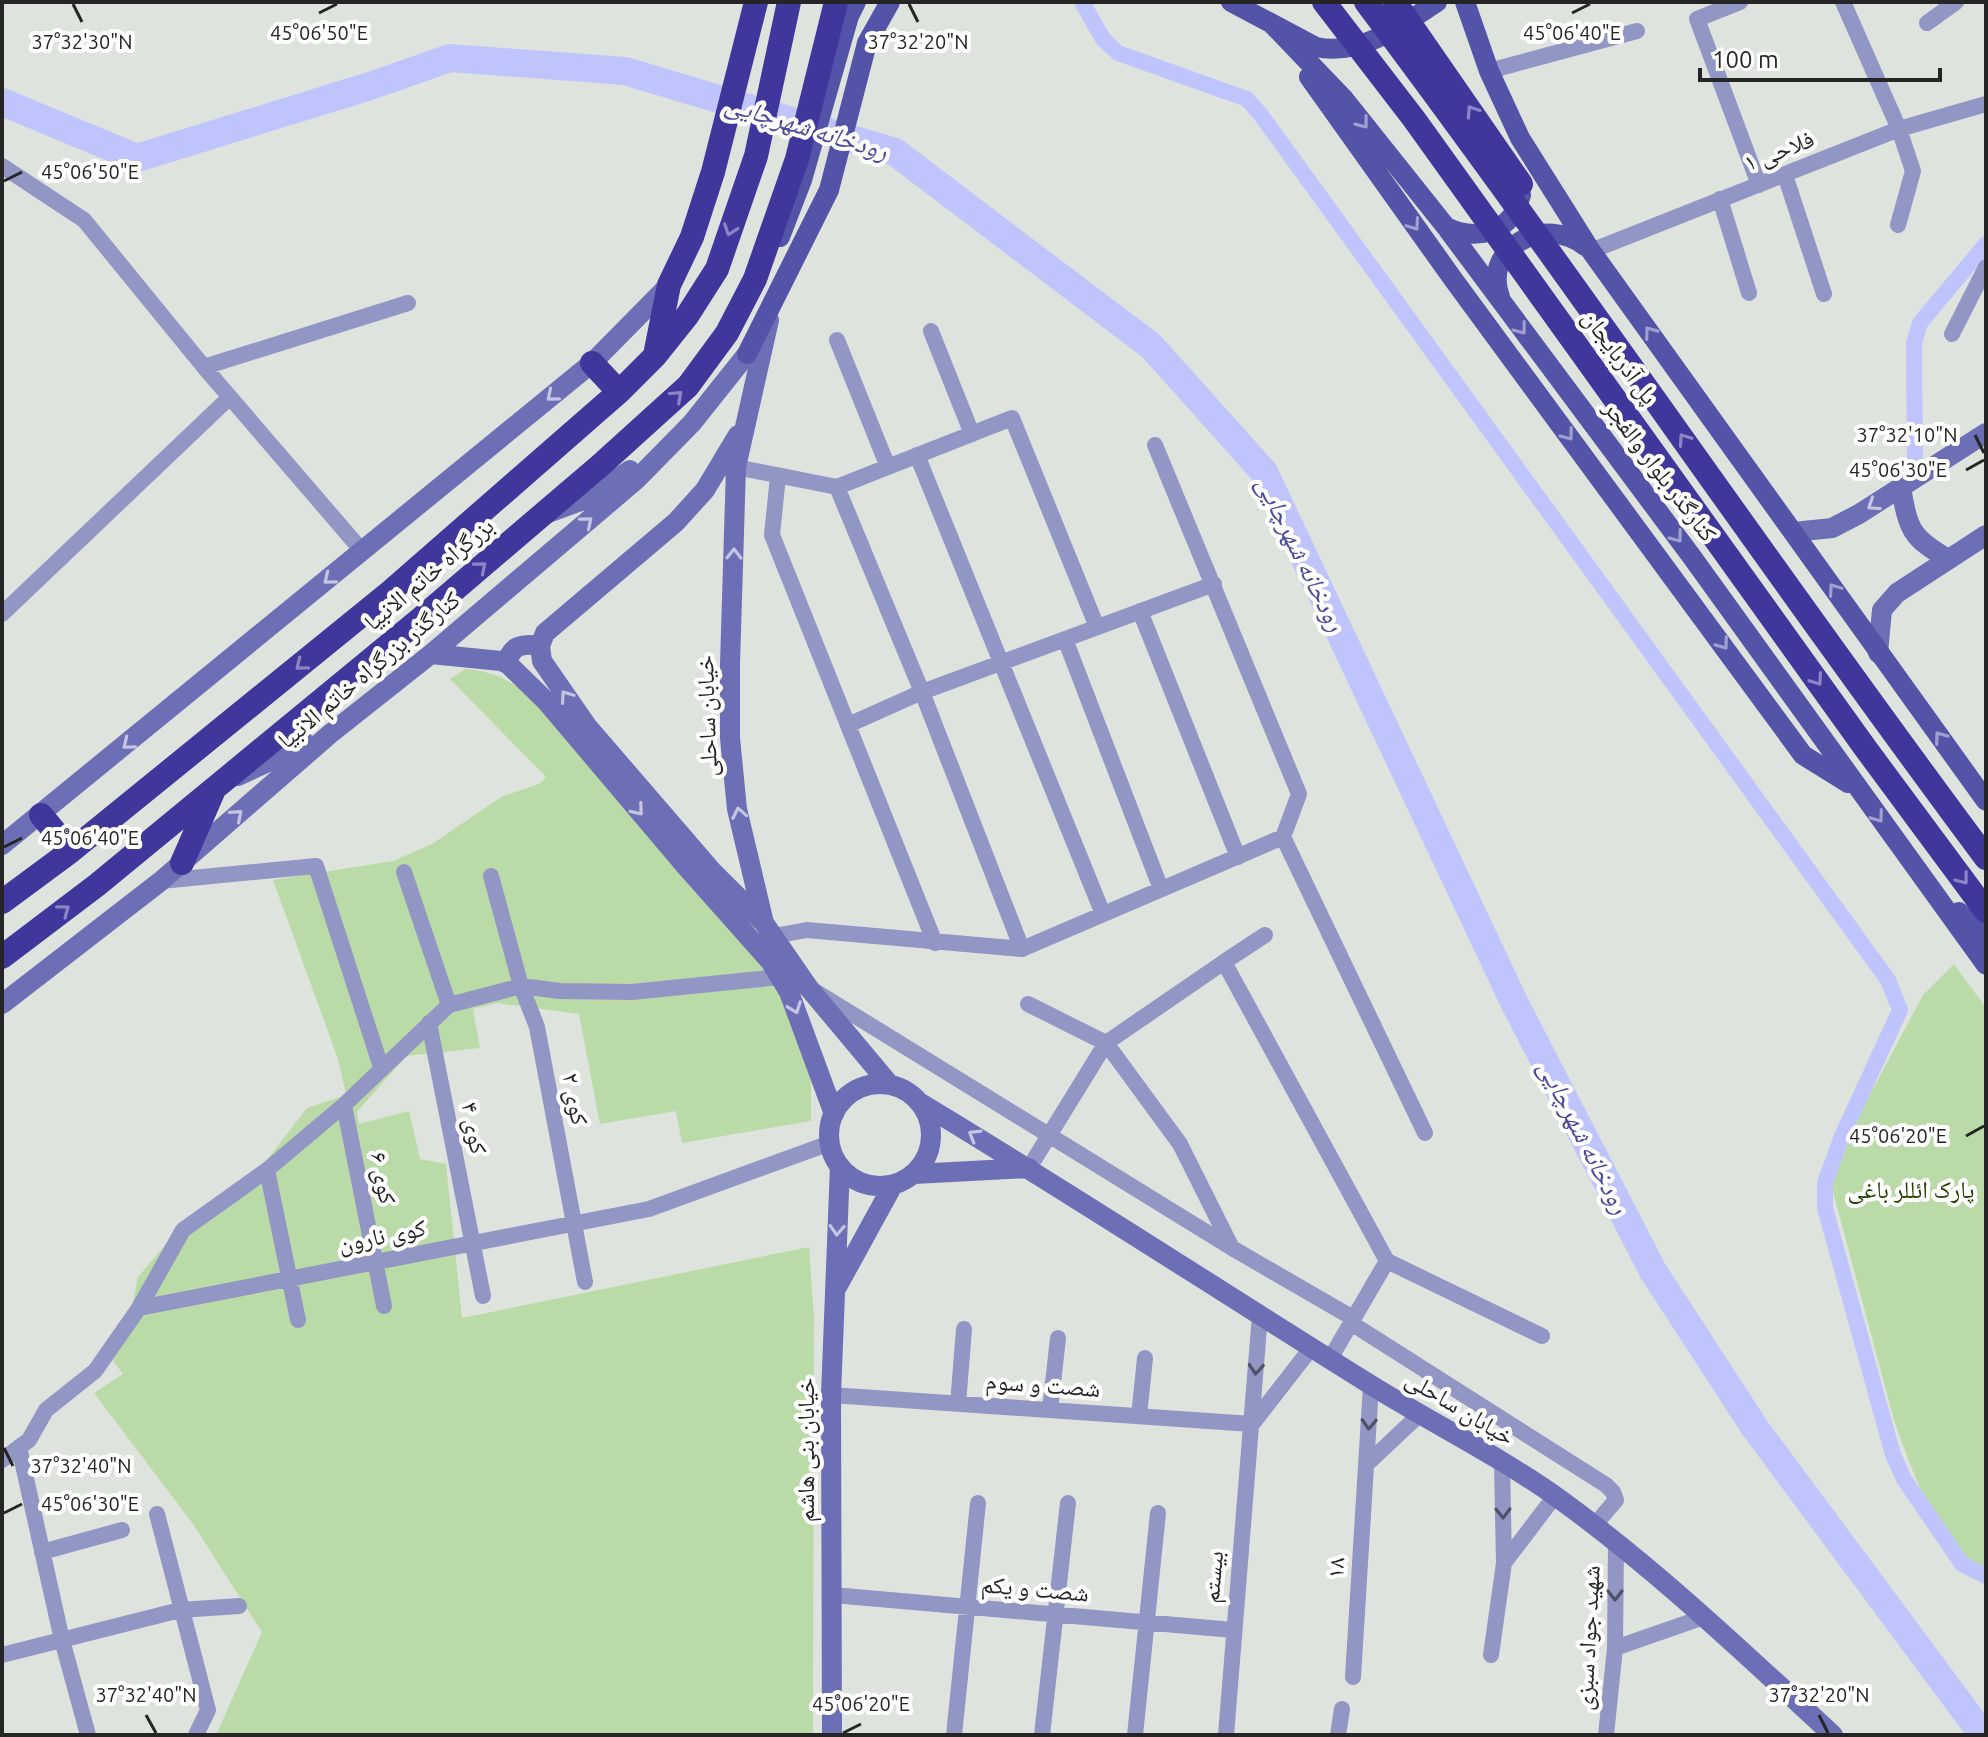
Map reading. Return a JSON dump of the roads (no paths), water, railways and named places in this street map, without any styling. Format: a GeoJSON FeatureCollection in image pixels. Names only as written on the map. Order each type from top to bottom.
{"type":"FeatureCollection","features":[{"type":"Feature","properties":{"kind":"highway","name":"پل آذربایجان"},"geometry":{"type":"LineString","coordinates":[[1324,2],[1414,119],[1866,749],[1986,911]]}},
{"type":"Feature","properties":{"kind":"highway","name":"پل آذربایجان"},"geometry":{"type":"LineString","coordinates":[[1366,2],[1585,298],[1891,731],[1986,858]]}},
{"type":"Feature","properties":{"kind":"highway"},"geometry":{"type":"LineString","coordinates":[[1395,2],[1528,195],[1585,298]]}},
{"type":"Feature","properties":{"kind":"highway"},"geometry":{"type":"LineString","coordinates":[[655,356],[669,285],[692,237],[713,172],[754,8]]}},
{"type":"Feature","properties":{"kind":"highway","name":"بزرگراه خاتم الانبیا"},"geometry":{"type":"LineString","coordinates":[[2,902],[71,851],[390,592],[619,392],[655,356],[687,316],[717,269],[756,156],[786,9]]}},
{"type":"Feature","properties":{"kind":"highway","name":"بزرگراه خاتم الانبیا"},"geometry":{"type":"LineString","coordinates":[[2,957],[97,885],[217,786],[541,516],[688,386],[727,333],[759,268],[800,170],[843,14]]}},
{"type":"Feature","properties":{"kind":"highway"},"geometry":{"type":"LineString","coordinates":[[592,363],[619,392]]}},
{"type":"Feature","properties":{"kind":"highway"},"geometry":{"type":"LineString","coordinates":[[182,863],[217,786]]}},
{"type":"Feature","properties":{"kind":"highway"},"geometry":{"type":"LineString","coordinates":[[41,815],[71,851]]}},
{"type":"Feature","properties":{"kind":"main road"},"geometry":{"type":"LineString","coordinates":[[796,201],[816,194],[823,179],[856,53],[890,2]]}},
{"type":"Feature","properties":{"kind":"main road"},"geometry":{"type":"LineString","coordinates":[[1231,2],[1316,47],[1329,50],[1355,47],[1407,22],[1437,2]]}},
{"type":"Feature","properties":{"kind":"main road"},"geometry":{"type":"LineString","coordinates":[[1465,2],[1489,71],[1520,138],[1591,251],[1986,801]]}},
{"type":"Feature","properties":{"kind":"main road"},"geometry":{"type":"LineString","coordinates":[[1272,24],[1453,279],[1803,755],[1857,788]]}},
{"type":"Feature","properties":{"kind":"main road","name":"کنارگذر بلوار والفجر"},"geometry":{"type":"LineString","coordinates":[[1272,24],[1344,99],[1446,227],[1692,557],[1986,965]]}},
{"type":"Feature","properties":{"kind":"main road"},"geometry":{"type":"LineString","coordinates":[[747,354],[829,190],[870,36]]}},
{"type":"Feature","properties":{"kind":"main road"},"geometry":{"type":"LineString","coordinates":[[1446,227],[1472,236],[1493,231],[1510,218],[1521,200],[1523,175],[1520,138]]}},
{"type":"Feature","properties":{"kind":"main road"},"geometry":{"type":"LineString","coordinates":[[759,268],[783,233],[796,201],[800,170]]}},
{"type":"Feature","properties":{"kind":"main road"},"geometry":{"type":"LineString","coordinates":[[1502,305],[1496,288],[1497,267],[1510,249],[1523,239],[1550,232],[1562,233],[1575,238],[1591,251]]}},
{"type":"Feature","properties":{"kind":"main road"},"geometry":{"type":"LineString","coordinates":[[1914,866],[1986,938]]}},
{"type":"Feature","properties":{"kind":"street"},"geometry":{"type":"LineString","coordinates":[[1740,2],[1697,19],[1759,185]]}},
{"type":"Feature","properties":{"kind":"street"},"geometry":{"type":"LineString","coordinates":[[1843,2],[1899,129],[1913,171],[1898,225]]}},
{"type":"Feature","properties":{"kind":"street"},"geometry":{"type":"LineString","coordinates":[[1927,23],[1956,2]]}},
{"type":"Feature","properties":{"kind":"street"},"geometry":{"type":"LineString","coordinates":[[1489,71],[1637,31]]}},
{"type":"Feature","properties":{"kind":"street","name":"فلاحی ۱"},"geometry":{"type":"LineString","coordinates":[[1591,251],[1899,129],[1986,104]]}},
{"type":"Feature","properties":{"kind":"street"},"geometry":{"type":"LineString","coordinates":[[2,166],[84,220],[204,367],[363,552]]}},
{"type":"Feature","properties":{"kind":"street"},"geometry":{"type":"LineString","coordinates":[[1785,175],[1824,294]]}},
{"type":"Feature","properties":{"kind":"street"},"geometry":{"type":"LineString","coordinates":[[1720,199],[1749,293]]}},
{"type":"Feature","properties":{"kind":"street"},"geometry":{"type":"LineString","coordinates":[[1952,334],[1986,267]]}},
{"type":"Feature","properties":{"kind":"street"},"geometry":{"type":"LineString","coordinates":[[2,845],[592,363],[669,285]]}},
{"type":"Feature","properties":{"kind":"street"},"geometry":{"type":"LineString","coordinates":[[204,367],[408,303]]}},
{"type":"Feature","properties":{"kind":"street","name":"خیابان ساحلی"},"geometry":{"type":"LineString","coordinates":[[772,303],[736,467],[730,738],[737,809],[769,930],[808,987],[890,1085]]}},
{"type":"Feature","properties":{"kind":"street"},"geometry":{"type":"LineString","coordinates":[[931,331],[972,434]]}},
{"type":"Feature","properties":{"kind":"street"},"geometry":{"type":"LineString","coordinates":[[837,340],[888,467]]}},
{"type":"Feature","properties":{"kind":"street","name":"کنارگذر بزرگراه خاتم الانبیا"},"geometry":{"type":"LineString","coordinates":[[2,1004],[161,881],[330,734],[431,654],[636,480],[692,423],[747,354]]}},
{"type":"Feature","properties":{"kind":"street"},"geometry":{"type":"LineString","coordinates":[[2,614],[230,397]]}},
{"type":"Feature","properties":{"kind":"street"},"geometry":{"type":"LineString","coordinates":[[736,467],[837,487],[1012,418],[1097,627]]}},
{"type":"Feature","properties":{"kind":"street"},"geometry":{"type":"LineString","coordinates":[[746,422],[705,490],[676,522],[545,633],[540,646],[542,661],[587,726],[712,871],[769,930],[807,930],[1022,949],[1283,837],[1299,794],[1155,445]]}},
{"type":"Feature","properties":{"kind":"street"},"geometry":{"type":"LineString","coordinates":[[541,516],[589,498],[692,423]]}},
{"type":"Feature","properties":{"kind":"street"},"geometry":{"type":"LineString","coordinates":[[1794,532],[1832,528],[1986,433]]}},
{"type":"Feature","properties":{"kind":"street"},"geometry":{"type":"LineString","coordinates":[[917,455],[1103,914]]}},
{"type":"Feature","properties":{"kind":"street"},"geometry":{"type":"LineString","coordinates":[[778,476],[772,535],[935,943]]}},
{"type":"Feature","properties":{"kind":"street"},"geometry":{"type":"LineString","coordinates":[[837,487],[922,692],[1022,949]]}},
{"type":"Feature","properties":{"kind":"street"},"geometry":{"type":"LineString","coordinates":[[1901,487],[1906,516],[1921,543],[1948,559]]}},
{"type":"Feature","properties":{"kind":"street"},"geometry":{"type":"LineString","coordinates":[[1878,653],[1882,610],[1897,593],[1986,535]]}},
{"type":"Feature","properties":{"kind":"street"},"geometry":{"type":"LineString","coordinates":[[848,725],[922,692],[1214,584]]}},
{"type":"Feature","properties":{"kind":"street"},"geometry":{"type":"LineString","coordinates":[[1140,611],[1238,857]]}},
{"type":"Feature","properties":{"kind":"street"},"geometry":{"type":"LineString","coordinates":[[1065,639],[1161,889]]}},
{"type":"Feature","properties":{"kind":"street"},"geometry":{"type":"LineString","coordinates":[[508,664],[509,656],[519,645],[528,643],[540,646]]}},
{"type":"Feature","properties":{"kind":"street"},"geometry":{"type":"LineString","coordinates":[[431,654],[508,664],[546,701],[754,942],[789,992],[834,1114],[830,1143],[840,1166],[864,1183],[878,1186],[893,1185],[914,1174],[922,1164],[931,1139],[926,1113],[911,1094],[890,1085],[863,1087],[851,1093],[834,1114]]}},
{"type":"Feature","properties":{"kind":"street"},"geometry":{"type":"LineString","coordinates":[[217,786],[330,734]]}},
{"type":"Feature","properties":{"kind":"street"},"geometry":{"type":"LineString","coordinates":[[1283,837],[1425,1133]]}},
{"type":"Feature","properties":{"kind":"street"},"geometry":{"type":"LineString","coordinates":[[712,871],[726,871],[739,860],[746,846]]}},
{"type":"Feature","properties":{"kind":"street"},"geometry":{"type":"LineString","coordinates":[[161,881],[316,866],[381,1067]]}},
{"type":"Feature","properties":{"kind":"street"},"geometry":{"type":"LineString","coordinates":[[404,872],[449,1005]]}},
{"type":"Feature","properties":{"kind":"street","name":"کوی ۲"},"geometry":{"type":"LineString","coordinates":[[491,876],[521,986],[537,1027],[585,1282]]}},
{"type":"Feature","properties":{"kind":"street"},"geometry":{"type":"LineString","coordinates":[[914,1174],[1029,1168],[1106,1043],[1265,935]]}},
{"type":"Feature","properties":{"kind":"street"},"geometry":{"type":"LineString","coordinates":[[1224,962],[1387,1261],[1542,1336]]}},
{"type":"Feature","properties":{"kind":"street"},"geometry":{"type":"LineString","coordinates":[[2,1014],[37,975]]}},
{"type":"Feature","properties":{"kind":"street"},"geometry":{"type":"LineString","coordinates":[[2,1460],[29,1440],[46,1410],[95,1371],[139,1308],[183,1230],[267,1170],[344,1105],[449,1005],[521,986],[560,991],[632,992],[780,977]]}},
{"type":"Feature","properties":{"kind":"street"},"geometry":{"type":"LineString","coordinates":[[808,987],[1352,1321],[1606,1485],[1616,1500],[1594,1526]]}},
{"type":"Feature","properties":{"kind":"street"},"geometry":{"type":"LineString","coordinates":[[1028,1004],[1106,1043],[1180,1144],[1232,1248]]}},
{"type":"Feature","properties":{"kind":"street","name":"کوی ۴"},"geometry":{"type":"LineString","coordinates":[[429,1023],[483,1296]]}},
{"type":"Feature","properties":{"kind":"street","name":"خیابان ساحلی"},"geometry":{"type":"LineString","coordinates":[[919,1102],[1029,1168],[1371,1385],[1555,1496],[1616,1542],[1704,1617],[1833,1735]]}},
{"type":"Feature","properties":{"kind":"street","name":"کوی ۶"},"geometry":{"type":"LineString","coordinates":[[344,1105],[384,1306]]}},
{"type":"Feature","properties":{"kind":"street","name":"کوی نارون"},"geometry":{"type":"LineString","coordinates":[[139,1308],[649,1209],[830,1143]]}},
{"type":"Feature","properties":{"kind":"street","name":"خیابان بنی هاشم"},"geometry":{"type":"LineString","coordinates":[[832,1735],[831,1395],[840,1166]]}},
{"type":"Feature","properties":{"kind":"street"},"geometry":{"type":"LineString","coordinates":[[267,1170],[298,1320]]}},
{"type":"Feature","properties":{"kind":"street"},"geometry":{"type":"LineString","coordinates":[[833,1294],[893,1185]]}},
{"type":"Feature","properties":{"kind":"street"},"geometry":{"type":"LineString","coordinates":[[1330,1359],[1387,1261]]}},
{"type":"Feature","properties":{"kind":"street","name":"بیستم"},"geometry":{"type":"LineString","coordinates":[[1226,1735],[1260,1315]]}},
{"type":"Feature","properties":{"kind":"street"},"geometry":{"type":"LineString","coordinates":[[958,1404],[964,1329]]}},
{"type":"Feature","properties":{"kind":"street"},"geometry":{"type":"LineString","coordinates":[[1050,1410],[1058,1338]]}},
{"type":"Feature","properties":{"kind":"street"},"geometry":{"type":"LineString","coordinates":[[1252,1424],[1312,1347]]}},
{"type":"Feature","properties":{"kind":"street"},"geometry":{"type":"LineString","coordinates":[[1139,1416],[1145,1358]]}},
{"type":"Feature","properties":{"kind":"street","name":"۱۸"},"geometry":{"type":"LineString","coordinates":[[1353,1677],[1371,1385]]}},
{"type":"Feature","properties":{"kind":"street","name":"شصت و سوم"},"geometry":{"type":"LineString","coordinates":[[831,1395],[1252,1424]]}},
{"type":"Feature","properties":{"kind":"street"},"geometry":{"type":"LineString","coordinates":[[1368,1463],[1420,1414]]}},
{"type":"Feature","properties":{"kind":"street"},"geometry":{"type":"LineString","coordinates":[[19,1447],[62,1640],[88,1735]]}},
{"type":"Feature","properties":{"kind":"street"},"geometry":{"type":"LineString","coordinates":[[1491,1655],[1504,1563],[1502,1464]]}},
{"type":"Feature","properties":{"kind":"street"},"geometry":{"type":"LineString","coordinates":[[1504,1563],[1555,1496]]}},
{"type":"Feature","properties":{"kind":"street"},"geometry":{"type":"LineString","coordinates":[[954,1735],[978,1503]]}},
{"type":"Feature","properties":{"kind":"street"},"geometry":{"type":"LineString","coordinates":[[1042,1735],[1068,1503]]}},
{"type":"Feature","properties":{"kind":"street"},"geometry":{"type":"LineString","coordinates":[[1135,1735],[1158,1513]]}},
{"type":"Feature","properties":{"kind":"street"},"geometry":{"type":"LineString","coordinates":[[157,1514],[208,1710],[196,1735]]}},
{"type":"Feature","properties":{"kind":"street"},"geometry":{"type":"LineString","coordinates":[[42,1552],[122,1530]]}},
{"type":"Feature","properties":{"kind":"street","name":"شهید جواد سبزی"},"geometry":{"type":"LineString","coordinates":[[1606,1735],[1615,1648],[1616,1542]]}},
{"type":"Feature","properties":{"kind":"street","name":"شصت و یکم"},"geometry":{"type":"LineString","coordinates":[[833,1595],[1233,1630]]}},
{"type":"Feature","properties":{"kind":"street"},"geometry":{"type":"LineString","coordinates":[[2,1655],[180,1610],[239,1606]]}},
{"type":"Feature","properties":{"kind":"street"},"geometry":{"type":"LineString","coordinates":[[1615,1648],[1704,1617]]}},
{"type":"Feature","properties":{"kind":"street"},"geometry":{"type":"LineString","coordinates":[[1338,1735],[1342,1709]]}},
{"type":"Feature","properties":{"kind":"waterway"},"geometry":{"type":"LineString","coordinates":[[1082,2],[1103,39],[1118,53],[1247,99],[1261,115],[1888,980],[1900,1010],[1842,1136],[1825,1183],[1825,1208],[1893,1455],[1904,1479],[1962,1564],[1986,1576]]}},
{"type":"Feature","properties":{"kind":"waterway","name":"رودخانه شهرچایی"},"geometry":{"type":"LineString","coordinates":[[2,102],[137,158],[450,58],[625,71],[895,152],[1151,346],[1264,472],[1514,1002],[1653,1271],[1755,1428],[1983,1735]]}},
{"type":"Feature","properties":{"kind":"waterway"},"geometry":{"type":"LineString","coordinates":[[1915,463],[1914,343],[1920,323],[1986,244]]}},
{"type":"Feature","properties":{"kind":"park label","name":"پارک ائللر باغی"},"geometry":{"type":"Point","coordinates":[1911,1190]}}]}
